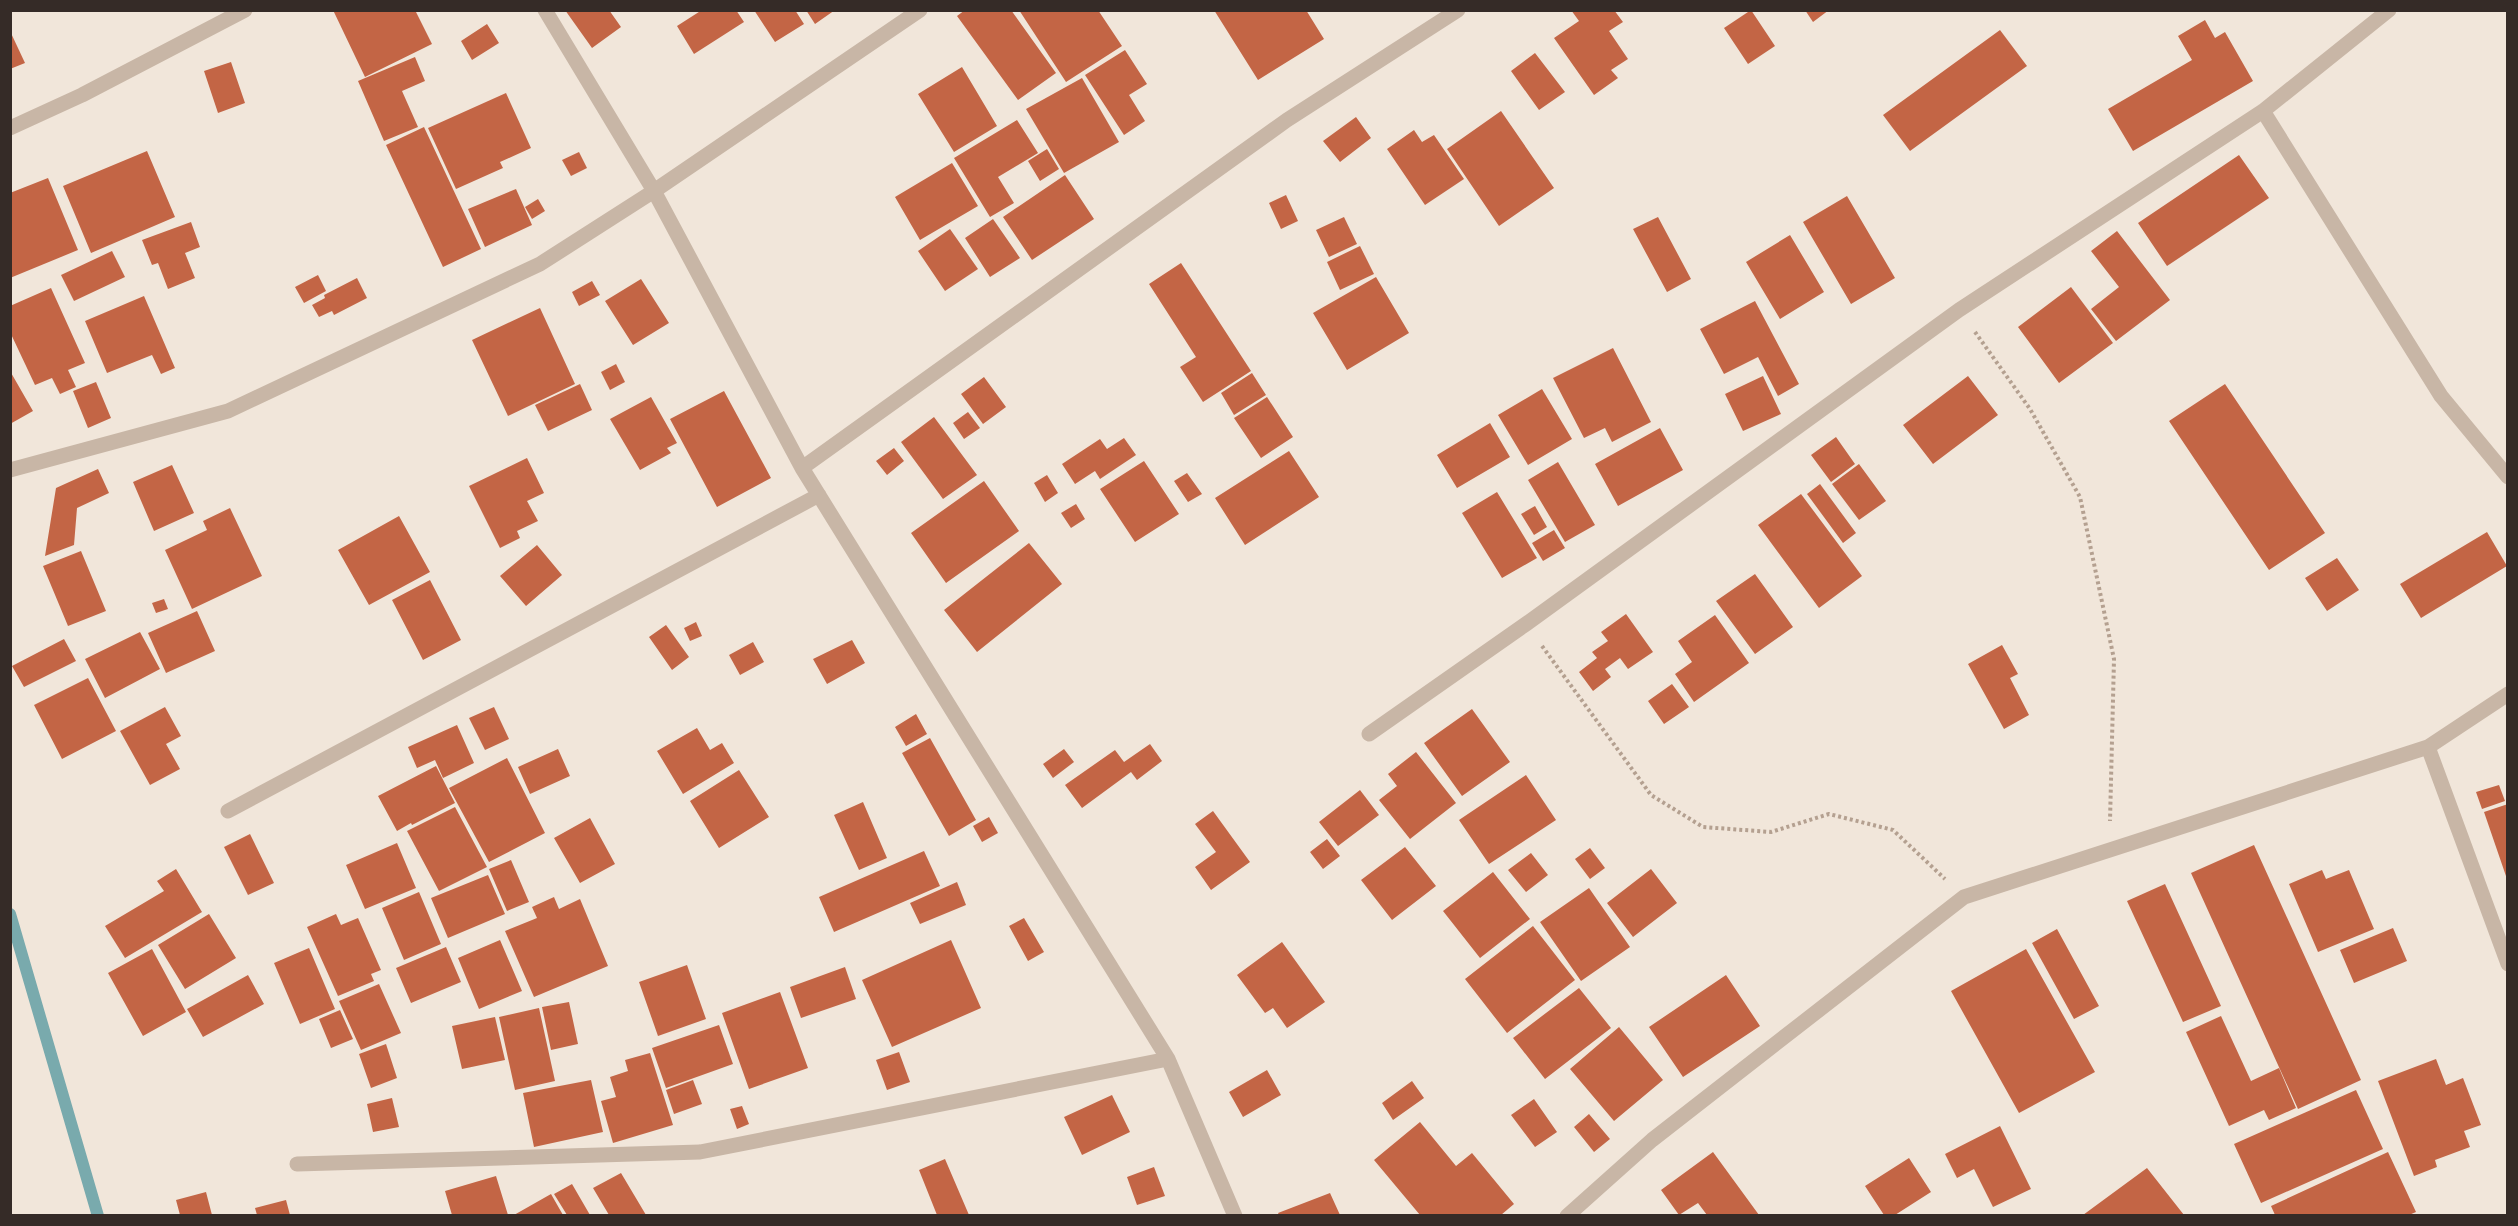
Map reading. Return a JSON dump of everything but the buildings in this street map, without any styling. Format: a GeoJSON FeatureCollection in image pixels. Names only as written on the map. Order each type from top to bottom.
{"type":"FeatureCollection","features":[{"type":"Feature","properties":{"kind":"street"},"geometry":{"type":"LineString","coordinates":[[10,128],[82,94],[245,10]]}},
{"type":"Feature","properties":{"kind":"street"},"geometry":{"type":"LineString","coordinates":[[545,10],[654,191],[802,468],[1168,1059],[1235,1215]]}},
{"type":"Feature","properties":{"kind":"street"},"geometry":{"type":"LineString","coordinates":[[10,471],[228,411],[540,264],[654,191],[920,10]]}},
{"type":"Feature","properties":{"kind":"street"},"geometry":{"type":"LineString","coordinates":[[802,468],[1287,120],[1458,10]]}},
{"type":"Feature","properties":{"kind":"street"},"geometry":{"type":"LineString","coordinates":[[1369,734],[1526,624],[1959,309],[2263,111],[2389,10]]}},
{"type":"Feature","properties":{"kind":"street"},"geometry":{"type":"LineString","coordinates":[[2263,111],[2440,396],[2508,477]]}},
{"type":"Feature","properties":{"kind":"street"},"geometry":{"type":"LineString","coordinates":[[228,811],[819,495]]}},
{"type":"Feature","properties":{"kind":"street"},"geometry":{"type":"LineString","coordinates":[[1567,1215],[1652,1140],[1964,897],[2428,747],[2508,694]]}},
{"type":"Feature","properties":{"kind":"street"},"geometry":{"type":"LineString","coordinates":[[2428,747],[2508,964]]}},
{"type":"Feature","properties":{"kind":"street"},"geometry":{"type":"LineString","coordinates":[[297,1164],[700,1152],[1168,1059]]}},
{"type":"Feature","properties":{"kind":"path"},"geometry":{"type":"LineString","coordinates":[[1959,309],[2030,410],[2080,497],[2114,659],[2109,850]]}},
{"type":"Feature","properties":{"kind":"path"},"geometry":{"type":"LineString","coordinates":[[1526,624],[1651,795],[1703,826],[1771,832],[1829,814],[1893,830],[1964,897]]}},
{"type":"Feature","properties":{"kind":"waterway"},"geometry":{"type":"LineString","coordinates":[[10,914],[98,1216]]}}]}
